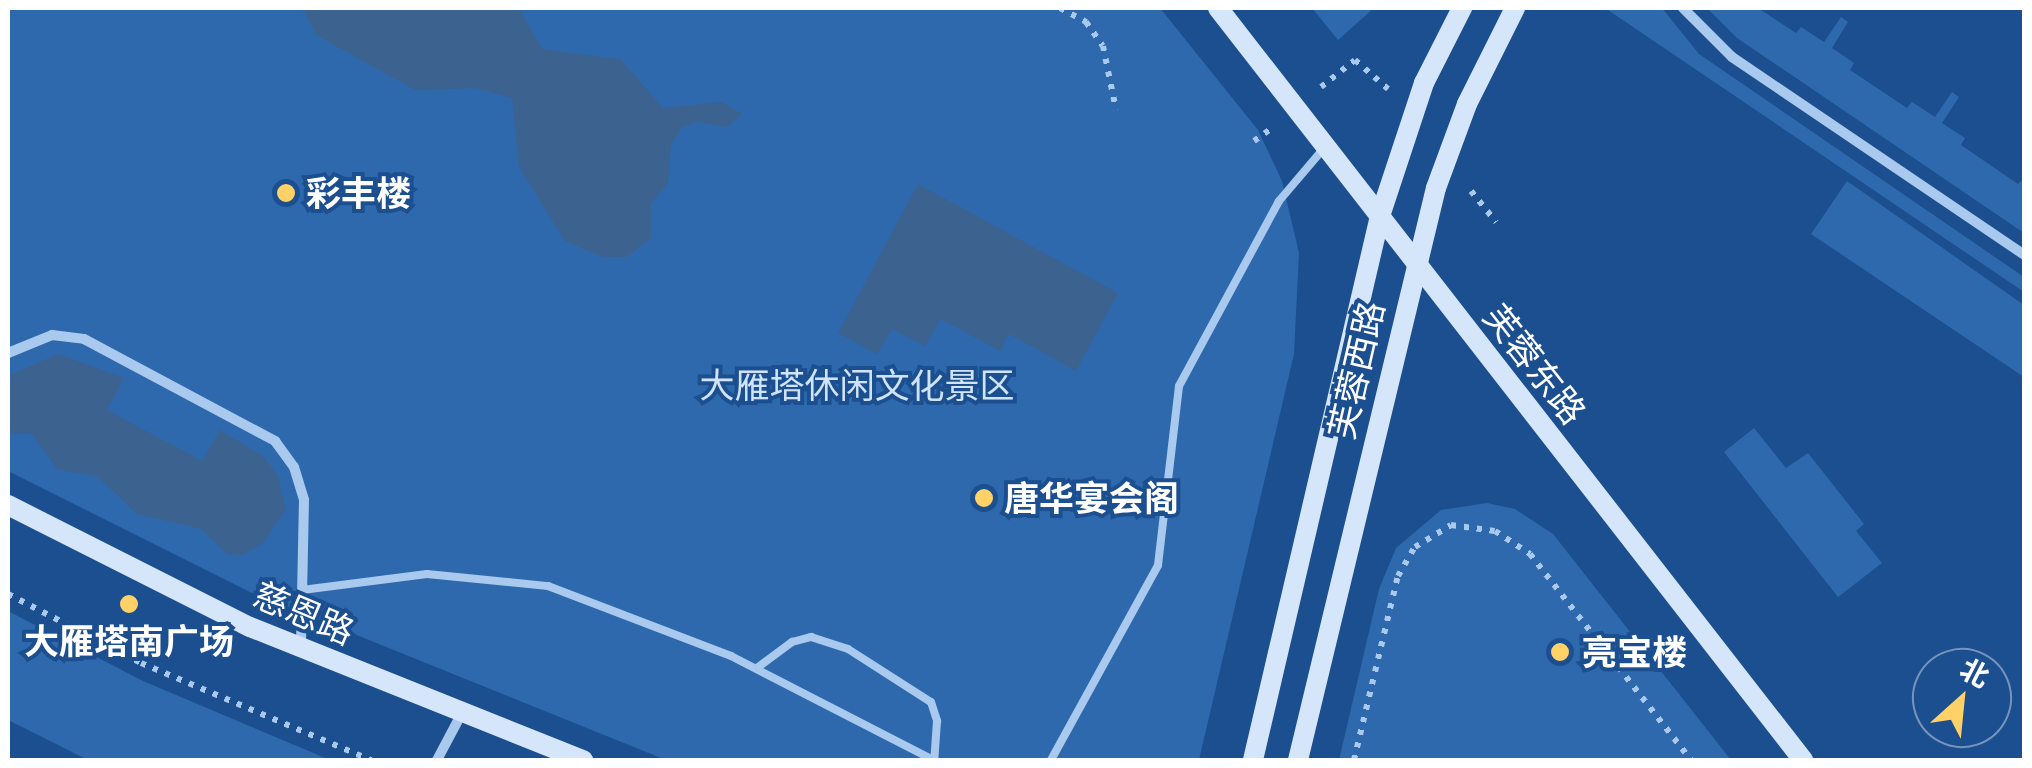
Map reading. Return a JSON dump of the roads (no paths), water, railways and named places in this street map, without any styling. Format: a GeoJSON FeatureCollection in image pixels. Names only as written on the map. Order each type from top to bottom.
{"type":"FeatureCollection","features":[{"type":"Feature","properties":{"kind":"main road","name":"芙蓉东路"},"geometry":{"type":"LineString","coordinates":[[1218,8],[1804,760]]}},
{"type":"Feature","properties":{"kind":"main road","name":"芙蓉西路"},"geometry":{"type":"LineString","coordinates":[[1252,760],[1380,216],[1424,82],[1462,8]]}},
{"type":"Feature","properties":{"kind":"main road","name":"芙蓉西路"},"geometry":{"type":"LineString","coordinates":[[1298,760],[1415,264],[1451,142],[1515,8]]}},
{"type":"Feature","properties":{"kind":"main road","name":"慈恩路"},"geometry":{"type":"LineString","coordinates":[[8,505],[301,648],[583,760]]}},
{"type":"Feature","properties":{"kind":"street"},"geometry":{"type":"LineString","coordinates":[[1683,8],[1732,57],[2024,256]]}},
{"type":"Feature","properties":{"kind":"street"},"geometry":{"type":"LineString","coordinates":[[8,353],[52,335],[84,339],[274,441],[294,466],[304,500],[301,648]]}},
{"type":"Feature","properties":{"kind":"street"},"geometry":{"type":"LineString","coordinates":[[437,760],[462,713]]}},
{"type":"Feature","properties":{"kind":"lane"},"geometry":{"type":"LineString","coordinates":[[1051,760],[1158,565],[1179,386],[1279,201],[1327,145]]}},
{"type":"Feature","properties":{"kind":"lane"},"geometry":{"type":"LineString","coordinates":[[302,590],[427,574],[548,586],[757,668],[934,760],[937,721],[931,702],[848,649],[812,636],[792,642],[757,668]]}},
{"type":"Feature","properties":{"kind":"place","name":"彩丰楼"},"geometry":{"type":"Point","coordinates":[286,193]}},
{"type":"Feature","properties":{"kind":"place","name":"唐华宴会阁"},"geometry":{"type":"Point","coordinates":[984,498]}},
{"type":"Feature","properties":{"kind":"place","name":"大雁塔南广场"},"geometry":{"type":"Point","coordinates":[129,604]}},
{"type":"Feature","properties":{"kind":"place","name":"亮宝楼"},"geometry":{"type":"Point","coordinates":[1560,652]}},
{"type":"Feature","properties":{"kind":"park label","name":"大雁塔休闲文化景区"},"geometry":{"type":"Point","coordinates":[857,385]}}]}
